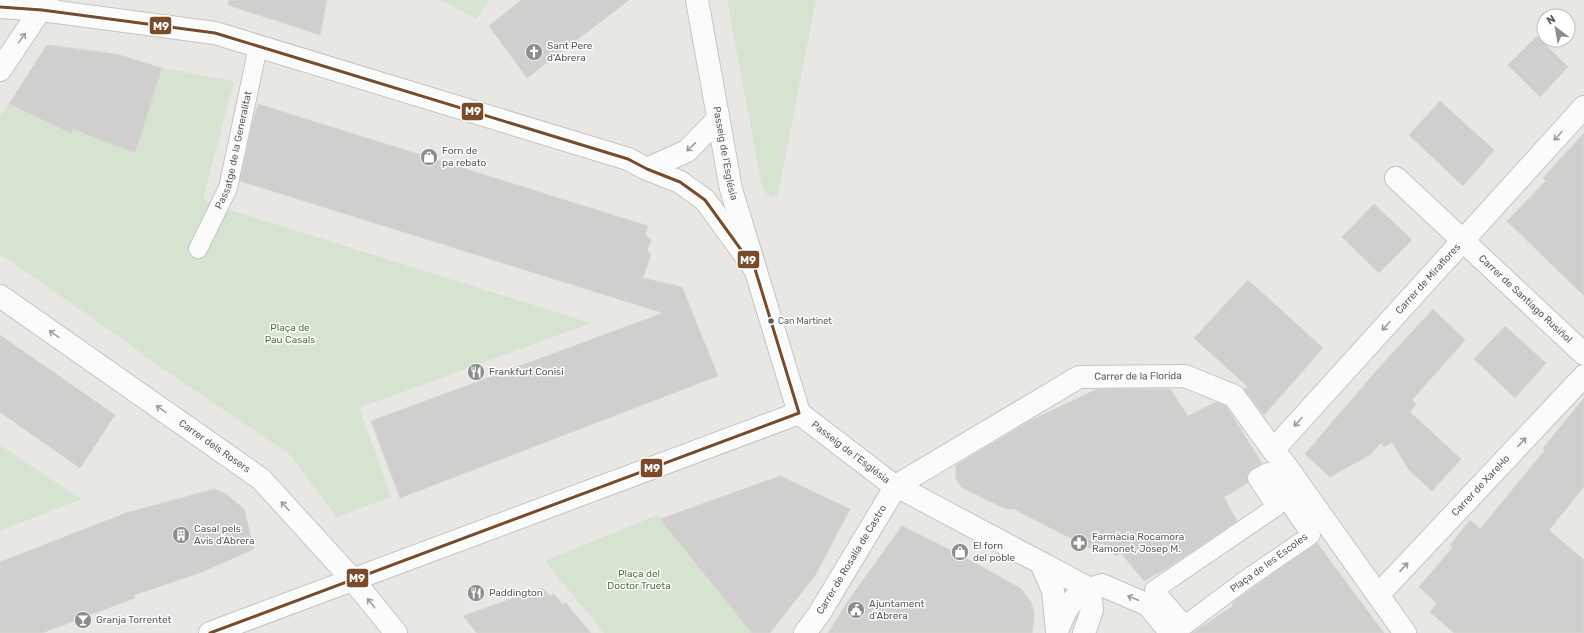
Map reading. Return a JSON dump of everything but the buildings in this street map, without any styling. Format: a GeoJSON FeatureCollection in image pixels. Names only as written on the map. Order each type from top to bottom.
{"type":"FeatureCollection","features":[{"type":"Feature","properties":{"kind":"street","name":"Passeig de l'Església"},"geometry":{"type":"LineString","coordinates":[[697,0],[731,189],[799,413],[889,482],[1090,589]]}},
{"type":"Feature","properties":{"kind":"street"},"geometry":{"type":"LineString","coordinates":[[0,7],[45,5],[215,33],[628,159],[647,169],[680,182],[705,200],[755,268]]}},
{"type":"Feature","properties":{"kind":"street"},"geometry":{"type":"LineString","coordinates":[[0,70],[45,5]]}},
{"type":"Feature","properties":{"kind":"street","name":"Passatge de la Generalitat"},"geometry":{"type":"LineString","coordinates":[[198,249],[228,188],[258,47]]}},
{"type":"Feature","properties":{"kind":"street","name":"Carrer de Miraflores"},"geometry":{"type":"LineString","coordinates":[[1273,450],[1584,108]]}},
{"type":"Feature","properties":{"kind":"street"},"geometry":{"type":"LineString","coordinates":[[647,169],[687,151],[718,119]]}},
{"type":"Feature","properties":{"kind":"street","name":"Carrer de Santiago Rusiñol"},"geometry":{"type":"LineString","coordinates":[[1396,178],[1584,354]]}},
{"type":"Feature","properties":{"kind":"street","name":"Carrer dels Rosers"},"geometry":{"type":"LineString","coordinates":[[0,296],[261,479],[353,580],[396,633]]}},
{"type":"Feature","properties":{"kind":"street","name":"Carrer de la Florida"},"geometry":{"type":"LineString","coordinates":[[896,486],[1079,377],[1185,376],[1234,396],[1286,466],[1405,633]]}},
{"type":"Feature","properties":{"kind":"street","name":"Carrer de Xarel·lo"},"geometry":{"type":"LineString","coordinates":[[1378,596],[1584,376]]}},
{"type":"Feature","properties":{"kind":"street"},"geometry":{"type":"LineString","coordinates":[[210,633],[799,413]]}},
{"type":"Feature","properties":{"kind":"street","name":"Plaça de les Escoles"},"geometry":{"type":"LineString","coordinates":[[1268,472],[1311,535],[1244,581],[1185,625],[1154,590],[1276,507],[1257,478],[1268,472]]}},
{"type":"Feature","properties":{"kind":"street","name":"Carrer de Rosalía de Castro"},"geometry":{"type":"LineString","coordinates":[[805,633],[819,614],[896,486]]}},
{"type":"Feature","properties":{"kind":"street"},"geometry":{"type":"LineString","coordinates":[[1041,563],[1053,591],[1057,631]]}},
{"type":"Feature","properties":{"kind":"street"},"geometry":{"type":"LineString","coordinates":[[1057,631],[1065,612],[1074,599],[1090,589],[1102,585],[1148,604],[1171,633]]}},
{"type":"Feature","properties":{"kind":"street"},"geometry":{"type":"LineString","coordinates":[[1084,633],[1092,610],[1090,589]]}},
{"type":"Feature","properties":{"kind":"green space"},"geometry":{"type":"Polygon","coordinates":[[[440,0],[490,0],[476,19],[440,0]]]}},
{"type":"Feature","properties":{"kind":"green space"},"geometry":{"type":"Polygon","coordinates":[[[727,0],[816,0],[778,194],[770,198],[762,187],[727,0]]]}},
{"type":"Feature","properties":{"kind":"green space","name":"Plaça de Pau Casals"},"geometry":{"type":"Polygon","coordinates":[[[162,68],[234,81],[203,199],[230,210],[591,323],[359,408],[391,497],[337,517],[289,454],[147,358],[128,343],[0,254],[0,116],[9,104],[71,133],[73,129],[135,153],[162,68]]]}},
{"type":"Feature","properties":{"kind":"green space"},"geometry":{"type":"Polygon","coordinates":[[[0,445],[81,499],[0,531],[0,445]]]}},
{"type":"Feature","properties":{"kind":"green space","name":"Plaça del Doctor Trueta"},"geometry":{"type":"Polygon","coordinates":[[[657,515],[752,633],[604,633],[545,561],[657,515]]]}},
{"type":"Feature","properties":{"kind":"transit line","name":"M9"},"geometry":{"type":"LineString","coordinates":[[0,7],[42,10],[215,33],[628,159],[647,169],[680,182],[705,200],[755,269],[799,413]]}},
{"type":"Feature","properties":{"kind":"transit line","name":"M9"},"geometry":{"type":"LineString","coordinates":[[210,633],[799,413]]}},
{"type":"Feature","properties":{"kind":"place","name":"Sant Pere d'Abrera"},"geometry":{"type":"Point","coordinates":[534,52]}},
{"type":"Feature","properties":{"kind":"place","name":"Forn de pa rebato"},"geometry":{"type":"Point","coordinates":[429,157]}},
{"type":"Feature","properties":{"kind":"place","name":"Can Martinet"},"geometry":{"type":"Point","coordinates":[771,321]}},
{"type":"Feature","properties":{"kind":"place","name":"Frankfurt Conisi"},"geometry":{"type":"Point","coordinates":[476,372]}},
{"type":"Feature","properties":{"kind":"place","name":"Casal pels Avis d'Abrera"},"geometry":{"type":"Point","coordinates":[181,535]}},
{"type":"Feature","properties":{"kind":"place","name":"Farmàcia Rocamora Ramonet, Josep M."},"geometry":{"type":"Point","coordinates":[1079,543]}},
{"type":"Feature","properties":{"kind":"place","name":"El forn del poble"},"geometry":{"type":"Point","coordinates":[960,552]}},
{"type":"Feature","properties":{"kind":"place","name":"Paddington"},"geometry":{"type":"Point","coordinates":[476,593]}},
{"type":"Feature","properties":{"kind":"place","name":"Ajuntament d'Abrera"},"geometry":{"type":"Point","coordinates":[856,610]}},
{"type":"Feature","properties":{"kind":"place","name":"Granja Torrentet"},"geometry":{"type":"Point","coordinates":[83,620]}}]}
